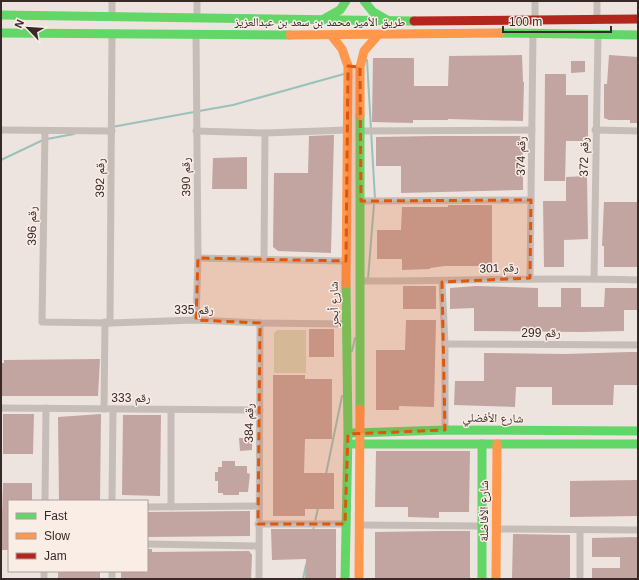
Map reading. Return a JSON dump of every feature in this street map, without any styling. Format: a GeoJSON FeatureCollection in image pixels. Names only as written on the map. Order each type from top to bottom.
{"type":"FeatureCollection","features":[{"type":"Feature","properties":{"kind":"street"},"geometry":{"type":"LineString","coordinates":[[112,1],[112,16]]}},
{"type":"Feature","properties":{"kind":"street"},"geometry":{"type":"LineString","coordinates":[[197,1],[197,18]]}},
{"type":"Feature","properties":{"kind":"street"},"geometry":{"type":"LineString","coordinates":[[324,19],[340,10],[346,1]]}},
{"type":"Feature","properties":{"kind":"street"},"geometry":{"type":"LineString","coordinates":[[364,1],[368,8],[376,15],[389,21]]}},
{"type":"Feature","properties":{"kind":"street"},"geometry":{"type":"LineString","coordinates":[[535,1],[535,19]]}},
{"type":"Feature","properties":{"kind":"street"},"geometry":{"type":"LineString","coordinates":[[597,1],[597,20]]}},
{"type":"Feature","properties":{"kind":"street","name":"طريق الأمير محمد بن سعد بن عبدالعزيز"},"geometry":{"type":"LineString","coordinates":[[1,15],[389,21],[638,19]]}},
{"type":"Feature","properties":{"kind":"street","name":"طريق الأمير محمد بن سعد بن عبدالعزيز"},"geometry":{"type":"LineString","coordinates":[[1,33],[330,35],[533,33],[638,35]]}},
{"type":"Feature","properties":{"kind":"street","name":"رقم 392"},"geometry":{"type":"LineString","coordinates":[[104,409],[112,131],[112,33]]}},
{"type":"Feature","properties":{"kind":"street","name":"رقم 374"},"geometry":{"type":"LineString","coordinates":[[530,278],[533,33]]}},
{"type":"Feature","properties":{"kind":"street","name":"رقم 390"},"geometry":{"type":"LineString","coordinates":[[196,34],[198,258],[196,320]]}},
{"type":"Feature","properties":{"kind":"street","name":"شارع أبحر"},"geometry":{"type":"LineString","coordinates":[[330,35],[341,45],[347,55],[348,66],[346,261],[348,439],[345,579]]}},
{"type":"Feature","properties":{"kind":"street"},"geometry":{"type":"LineString","coordinates":[[359,579],[361,201],[360,67],[364,51],[378,35]]}},
{"type":"Feature","properties":{"kind":"street","name":"رقم 372"},"geometry":{"type":"LineString","coordinates":[[594,278],[595,130],[598,35]]}},
{"type":"Feature","properties":{"kind":"street"},"geometry":{"type":"LineString","coordinates":[[348,66],[360,67]]}},
{"type":"Feature","properties":{"kind":"street"},"geometry":{"type":"LineString","coordinates":[[1,130],[112,131]]}},
{"type":"Feature","properties":{"kind":"street"},"geometry":{"type":"LineString","coordinates":[[196,131],[265,133],[347,130]]}},
{"type":"Feature","properties":{"kind":"street"},"geometry":{"type":"LineString","coordinates":[[360,131],[532,130]]}},
{"type":"Feature","properties":{"kind":"street"},"geometry":{"type":"LineString","coordinates":[[595,130],[638,131]]}},
{"type":"Feature","properties":{"kind":"street","name":"رقم 396"},"geometry":{"type":"LineString","coordinates":[[42,322],[45,131]]}},
{"type":"Feature","properties":{"kind":"street"},"geometry":{"type":"LineString","coordinates":[[264,259],[265,133]]}},
{"type":"Feature","properties":{"kind":"street"},"geometry":{"type":"LineString","coordinates":[[361,201],[531,200]]}},
{"type":"Feature","properties":{"kind":"street"},"geometry":{"type":"LineString","coordinates":[[198,258],[346,261]]}},
{"type":"Feature","properties":{"kind":"street","name":"رقم 301"},"geometry":{"type":"LineString","coordinates":[[360,281],[442,282],[530,278],[638,280]]}},
{"type":"Feature","properties":{"kind":"street"},"geometry":{"type":"LineString","coordinates":[[442,282],[445,344],[445,430]]}},
{"type":"Feature","properties":{"kind":"street","name":"رقم 335"},"geometry":{"type":"LineString","coordinates":[[42,322],[107,323],[196,320],[260,323],[346,324]]}},
{"type":"Feature","properties":{"kind":"street","name":"رقم 384"},"geometry":{"type":"LineString","coordinates":[[259,579],[258,506],[260,323]]}},
{"type":"Feature","properties":{"kind":"street","name":"رقم 299"},"geometry":{"type":"LineString","coordinates":[[445,344],[638,345]]}},
{"type":"Feature","properties":{"kind":"street","name":"رقم 333"},"geometry":{"type":"LineString","coordinates":[[1,408],[260,410]]}},
{"type":"Feature","properties":{"kind":"street"},"geometry":{"type":"LineString","coordinates":[[45,500],[46,408]]}},
{"type":"Feature","properties":{"kind":"street"},"geometry":{"type":"LineString","coordinates":[[112,500],[113,409]]}},
{"type":"Feature","properties":{"kind":"street"},"geometry":{"type":"LineString","coordinates":[[171,507],[172,410]]}},
{"type":"Feature","properties":{"kind":"street","name":"شارع الأفضلي"},"geometry":{"type":"LineString","coordinates":[[348,439],[360,431],[638,431]]}},
{"type":"Feature","properties":{"kind":"street"},"geometry":{"type":"LineString","coordinates":[[348,439],[360,444],[638,444]]}},
{"type":"Feature","properties":{"kind":"street","name":"شارع الأفاضلة"},"geometry":{"type":"LineString","coordinates":[[482,444],[482,579]]}},
{"type":"Feature","properties":{"kind":"street","name":"شارع الأفاضلة"},"geometry":{"type":"LineString","coordinates":[[496,579],[497,444]]}},
{"type":"Feature","properties":{"kind":"street"},"geometry":{"type":"LineString","coordinates":[[148,507],[258,506]]}},
{"type":"Feature","properties":{"kind":"street"},"geometry":{"type":"LineString","coordinates":[[258,524],[345,524]]}},
{"type":"Feature","properties":{"kind":"street"},"geometry":{"type":"LineString","coordinates":[[359,525],[481,526]]}},
{"type":"Feature","properties":{"kind":"street"},"geometry":{"type":"LineString","coordinates":[[496,528],[638,530]]}},
{"type":"Feature","properties":{"kind":"street"},"geometry":{"type":"LineString","coordinates":[[580,530],[580,579]]}},
{"type":"Feature","properties":{"kind":"street"},"geometry":{"type":"LineString","coordinates":[[148,544],[258,546]]}},
{"type":"Feature","properties":{"kind":"highlighted area"},"geometry":{"type":"Polygon","coordinates":[[[348,66],[360,67],[361,201],[531,200],[530,278],[442,282],[445,430],[348,434],[345,524],[258,524],[260,323],[196,320],[198,258],[346,261],[348,66]]]}},
{"type":"Feature","properties":{"kind":"green space"},"geometry":{"type":"Polygon","coordinates":[[[277,330],[306,330],[306,373],[274,373],[274,333],[277,330]]]}},
{"type":"Feature","properties":{"kind":"building"},"geometry":{"type":"Polygon","coordinates":[[[522,55],[524,82],[523,121],[448,119],[413,120],[413,123],[372,122],[373,58],[414,58],[414,86],[448,86],[449,56],[522,55]]]}},
{"type":"Feature","properties":{"kind":"building"},"geometry":{"type":"Polygon","coordinates":[[[609,55],[638,57],[638,123],[630,123],[630,120],[609,120],[604,118],[604,84],[607,84],[609,55]]]}},
{"type":"Feature","properties":{"kind":"building"},"geometry":{"type":"Polygon","coordinates":[[[571,61],[585,61],[585,72],[571,73],[571,61]]]}},
{"type":"Feature","properties":{"kind":"building"},"geometry":{"type":"Polygon","coordinates":[[[545,74],[566,74],[566,95],[588,95],[588,141],[566,141],[565,181],[544,181],[545,74]]]}},
{"type":"Feature","properties":{"kind":"building"},"geometry":{"type":"Polygon","coordinates":[[[334,135],[331,253],[278,251],[273,247],[274,173],[308,173],[309,136],[334,135]]]}},
{"type":"Feature","properties":{"kind":"building"},"geometry":{"type":"Polygon","coordinates":[[[523,136],[523,190],[401,193],[401,166],[376,166],[376,137],[523,136]]]}},
{"type":"Feature","properties":{"kind":"building"},"geometry":{"type":"Polygon","coordinates":[[[247,157],[247,189],[212,189],[213,158],[247,157]]]}},
{"type":"Feature","properties":{"kind":"building"},"geometry":{"type":"Polygon","coordinates":[[[587,176],[588,239],[564,240],[564,267],[544,267],[543,201],[566,201],[566,177],[587,176]]]}},
{"type":"Feature","properties":{"kind":"building"},"geometry":{"type":"Polygon","coordinates":[[[604,202],[638,202],[638,267],[604,267],[604,246],[602,246],[604,202]]]}},
{"type":"Feature","properties":{"kind":"building"},"geometry":{"type":"Polygon","coordinates":[[[448,205],[492,205],[492,266],[445,266],[430,269],[402,270],[402,259],[377,259],[377,230],[401,230],[402,207],[448,207],[448,205]]]}},
{"type":"Feature","properties":{"kind":"building"},"geometry":{"type":"Polygon","coordinates":[[[403,286],[436,286],[436,309],[403,309],[403,286]]]}},
{"type":"Feature","properties":{"kind":"building"},"geometry":{"type":"Polygon","coordinates":[[[476,286],[538,288],[538,307],[561,307],[561,288],[581,288],[581,307],[604,307],[605,288],[638,288],[638,310],[624,310],[624,331],[474,331],[474,308],[450,309],[450,288],[476,286]]]}},
{"type":"Feature","properties":{"kind":"building"},"geometry":{"type":"Polygon","coordinates":[[[406,320],[436,320],[434,407],[399,406],[399,410],[376,410],[376,350],[405,350],[406,320]]]}},
{"type":"Feature","properties":{"kind":"building"},"geometry":{"type":"Polygon","coordinates":[[[309,329],[334,329],[334,357],[309,357],[309,329]]]}},
{"type":"Feature","properties":{"kind":"building"},"geometry":{"type":"Polygon","coordinates":[[[638,352],[638,385],[614,385],[613,405],[552,405],[552,387],[516,387],[515,407],[454,405],[455,381],[484,381],[484,353],[565,354],[638,352]]]}},
{"type":"Feature","properties":{"kind":"building"},"geometry":{"type":"Polygon","coordinates":[[[100,359],[98,396],[1,396],[1,363],[4,363],[4,360],[100,359]]]}},
{"type":"Feature","properties":{"kind":"building"},"geometry":{"type":"Polygon","coordinates":[[[273,375],[305,375],[305,379],[332,379],[332,439],[305,439],[304,473],[334,473],[334,509],[305,509],[305,516],[273,516],[273,375]]]}},
{"type":"Feature","properties":{"kind":"building"},"geometry":{"type":"Polygon","coordinates":[[[3,414],[34,414],[33,454],[3,454],[3,414]]]}},
{"type":"Feature","properties":{"kind":"building"},"geometry":{"type":"Polygon","coordinates":[[[101,414],[100,500],[59,500],[58,417],[101,414]]]}},
{"type":"Feature","properties":{"kind":"building"},"geometry":{"type":"Polygon","coordinates":[[[123,415],[161,415],[160,496],[122,495],[123,415]]]}},
{"type":"Feature","properties":{"kind":"building"},"geometry":{"type":"Polygon","coordinates":[[[239,438],[252,438],[252,450],[240,451],[239,438]]]}},
{"type":"Feature","properties":{"kind":"building"},"geometry":{"type":"Polygon","coordinates":[[[376,451],[470,451],[469,512],[439,512],[439,518],[408,517],[408,507],[375,507],[376,451]]]}},
{"type":"Feature","properties":{"kind":"building"},"geometry":{"type":"Polygon","coordinates":[[[222,461],[235,461],[235,466],[247,466],[247,473],[250,474],[248,492],[239,492],[239,495],[223,495],[223,493],[218,493],[218,481],[215,481],[215,472],[218,472],[218,467],[222,467],[222,461]]]}},
{"type":"Feature","properties":{"kind":"building"},"geometry":{"type":"Polygon","coordinates":[[[638,480],[638,516],[570,517],[570,481],[638,480]]]}},
{"type":"Feature","properties":{"kind":"building"},"geometry":{"type":"Polygon","coordinates":[[[3,483],[32,483],[32,500],[8,500],[8,550],[1,550],[3,483]]]}},
{"type":"Feature","properties":{"kind":"building"},"geometry":{"type":"Polygon","coordinates":[[[250,511],[250,536],[148,537],[148,512],[250,511]]]}},
{"type":"Feature","properties":{"kind":"building"},"geometry":{"type":"Polygon","coordinates":[[[271,529],[336,529],[336,579],[305,579],[306,559],[272,560],[271,529]]]}},
{"type":"Feature","properties":{"kind":"building"},"geometry":{"type":"Polygon","coordinates":[[[470,531],[470,579],[375,579],[375,532],[470,531]]]}},
{"type":"Feature","properties":{"kind":"building"},"geometry":{"type":"Polygon","coordinates":[[[513,534],[570,535],[570,579],[512,579],[513,534]]]}},
{"type":"Feature","properties":{"kind":"building"},"geometry":{"type":"Polygon","coordinates":[[[638,537],[638,579],[592,579],[592,568],[620,568],[620,557],[592,557],[592,538],[638,537]]]}},
{"type":"Feature","properties":{"kind":"building"},"geometry":{"type":"Polygon","coordinates":[[[148,549],[152,549],[152,552],[249,551],[252,555],[251,579],[121,579],[121,572],[148,572],[148,549]]]}},
{"type":"Feature","properties":{"kind":"building"},"geometry":{"type":"Polygon","coordinates":[[[58,572],[100,572],[100,579],[58,579],[58,572]]]}},
{"type":"Feature","properties":{"kind":"waterway"},"geometry":{"type":"LineString","coordinates":[[367,60],[375,199]]}},
{"type":"Feature","properties":{"kind":"waterway"},"geometry":{"type":"LineString","coordinates":[[199,111],[233,105],[344,74]]}},
{"type":"Feature","properties":{"kind":"waterway"},"geometry":{"type":"LineString","coordinates":[[112,127],[194,112]]}},
{"type":"Feature","properties":{"kind":"waterway"},"geometry":{"type":"LineString","coordinates":[[47,139],[74,134]]}},
{"type":"Feature","properties":{"kind":"waterway"},"geometry":{"type":"LineString","coordinates":[[1,160],[43,140]]}},
{"type":"Feature","properties":{"kind":"waterway"},"geometry":{"type":"LineString","coordinates":[[368,279],[374,204]]}},
{"type":"Feature","properties":{"kind":"waterway"},"geometry":{"type":"LineString","coordinates":[[352,351],[355,338]]}},
{"type":"Feature","properties":{"kind":"waterway"},"geometry":{"type":"LineString","coordinates":[[326,474],[342,396]]}},
{"type":"Feature","properties":{"kind":"waterway"},"geometry":{"type":"LineString","coordinates":[[313,531],[318,508]]}},
{"type":"Feature","properties":{"kind":"waterway"},"geometry":{"type":"LineString","coordinates":[[303,579],[306,565]]}},
{"type":"Feature","properties":{"kind":"traffic: fast"},"geometry":{"type":"LineString","coordinates":[[324,19],[340,10],[346,1]]}},
{"type":"Feature","properties":{"kind":"traffic: fast"},"geometry":{"type":"LineString","coordinates":[[364,1],[373,12],[387,20]]}},
{"type":"Feature","properties":{"kind":"traffic: fast"},"geometry":{"type":"LineString","coordinates":[[1,15],[414,21]]}},
{"type":"Feature","properties":{"kind":"traffic: fast"},"geometry":{"type":"LineString","coordinates":[[1,33],[290,35]]}},
{"type":"Feature","properties":{"kind":"traffic: fast"},"geometry":{"type":"LineString","coordinates":[[500,33],[638,35]]}},
{"type":"Feature","properties":{"kind":"traffic: fast"},"geometry":{"type":"LineString","coordinates":[[360,115],[360,409]]}},
{"type":"Feature","properties":{"kind":"traffic: fast"},"geometry":{"type":"LineString","coordinates":[[345,579],[348,434],[346,284]]}},
{"type":"Feature","properties":{"kind":"traffic: fast"},"geometry":{"type":"LineString","coordinates":[[353,433],[445,430],[638,431]]}},
{"type":"Feature","properties":{"kind":"traffic: fast"},"geometry":{"type":"LineString","coordinates":[[354,444],[638,444]]}},
{"type":"Feature","properties":{"kind":"traffic: fast"},"geometry":{"type":"LineString","coordinates":[[482,444],[482,579]]}},
{"type":"Feature","properties":{"kind":"traffic: slow"},"geometry":{"type":"LineString","coordinates":[[290,35],[500,33]]}},
{"type":"Feature","properties":{"kind":"traffic: slow"},"geometry":{"type":"LineString","coordinates":[[331,35],[342,49],[348,66],[346,284]]}},
{"type":"Feature","properties":{"kind":"traffic: slow"},"geometry":{"type":"LineString","coordinates":[[360,115],[360,67],[364,51],[378,35]]}},
{"type":"Feature","properties":{"kind":"traffic: slow"},"geometry":{"type":"LineString","coordinates":[[359,579],[360,409]]}},
{"type":"Feature","properties":{"kind":"traffic: slow"},"geometry":{"type":"LineString","coordinates":[[496,579],[497,444]]}},
{"type":"Feature","properties":{"kind":"traffic: jam"},"geometry":{"type":"LineString","coordinates":[[414,21],[638,19]]}}]}
